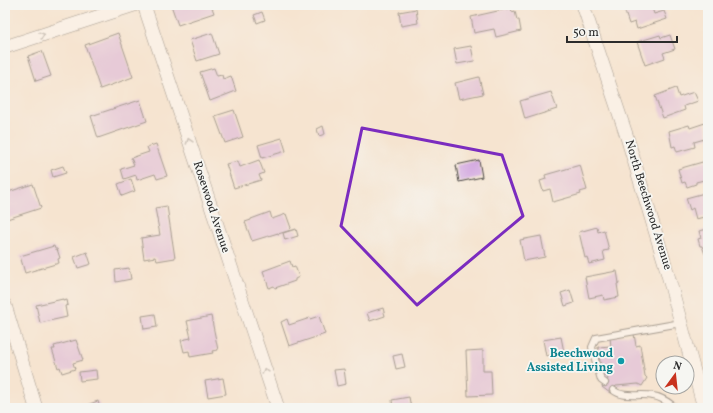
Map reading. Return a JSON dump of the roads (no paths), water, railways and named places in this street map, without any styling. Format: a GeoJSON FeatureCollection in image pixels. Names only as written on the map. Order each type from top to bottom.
{"type":"FeatureCollection","features":[{"type":"Feature","properties":{"kind":"street"},"geometry":{"type":"LineString","coordinates":[[5,47],[134,5]]}},
{"type":"Feature","properties":{"kind":"street","name":"Rosewood Avenue"},"geometry":{"type":"LineString","coordinates":[[144,5],[278,408]]}},
{"type":"Feature","properties":{"kind":"street","name":"North Beechwood Avenue"},"geometry":{"type":"LineString","coordinates":[[583,5],[626,134],[666,264],[704,408]]}},
{"type":"Feature","properties":{"kind":"street"},"geometry":{"type":"LineString","coordinates":[[5,305],[36,408]]}},
{"type":"Feature","properties":{"kind":"lane"},"geometry":{"type":"LineString","coordinates":[[605,383],[601,380],[592,347],[596,338],[681,323]]}},
{"type":"Feature","properties":{"kind":"lane"},"geometry":{"type":"LineString","coordinates":[[613,390],[630,395],[642,394],[654,396],[665,400],[676,408]]}},
{"type":"Feature","properties":{"kind":"place","name":"Beechwood Assisted Living"},"geometry":{"type":"Point","coordinates":[621,361]}}]}
